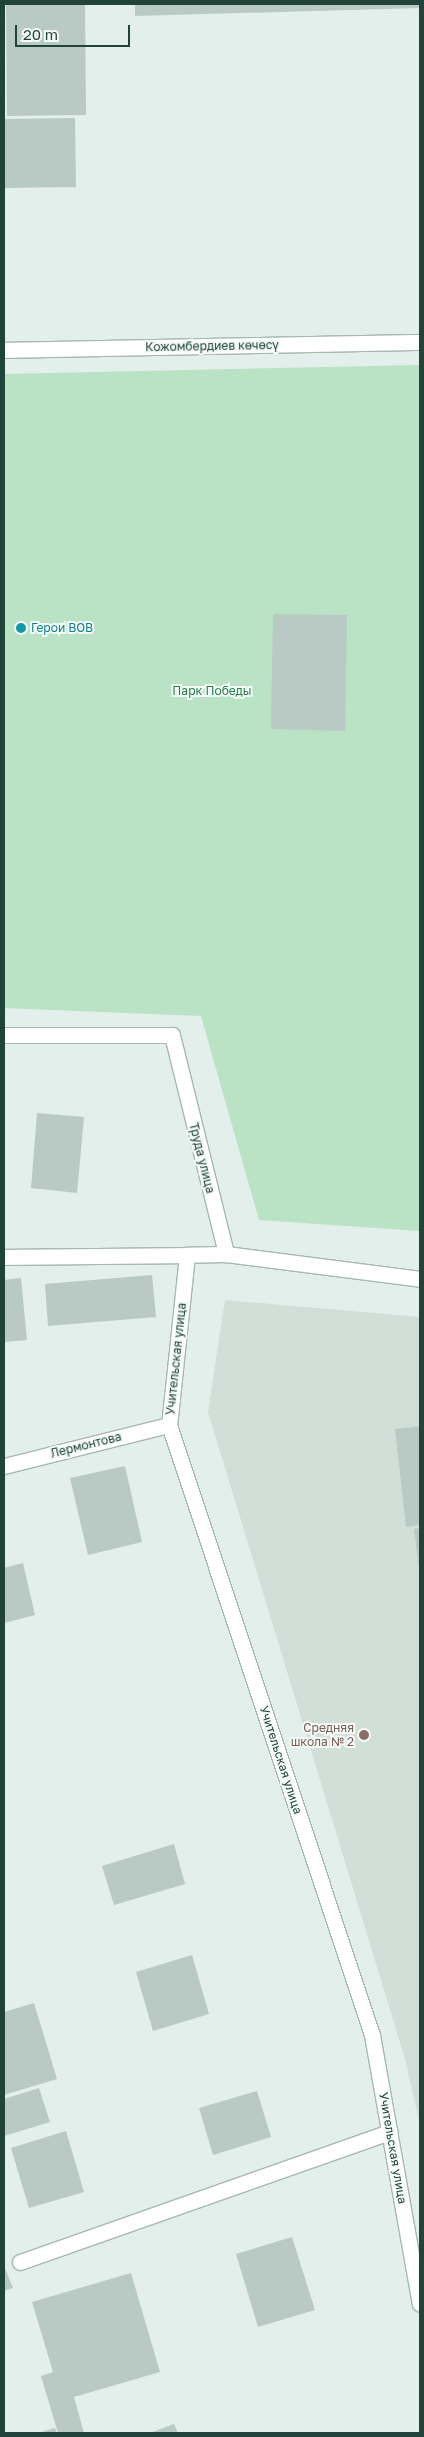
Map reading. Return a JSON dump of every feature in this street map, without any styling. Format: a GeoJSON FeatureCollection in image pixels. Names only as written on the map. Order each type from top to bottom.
{"type":"FeatureCollection","features":[{"type":"Feature","properties":{"kind":"street","name":"Кожомбердиев көчөсү"},"geometry":{"type":"LineString","coordinates":[[4,350],[420,342]]}},
{"type":"Feature","properties":{"kind":"street","name":"Труда улица"},"geometry":{"type":"LineString","coordinates":[[4,1035],[172,1035],[226,1254]]}},
{"type":"Feature","properties":{"kind":"street"},"geometry":{"type":"LineString","coordinates":[[4,1257],[226,1254],[420,1279]]}},
{"type":"Feature","properties":{"kind":"street","name":"Учительская улица"},"geometry":{"type":"LineString","coordinates":[[187,1255],[169,1425],[372,2035],[420,2304]]}},
{"type":"Feature","properties":{"kind":"street","name":"Лермонтова"},"geometry":{"type":"LineString","coordinates":[[4,1466],[169,1425]]}},
{"type":"Feature","properties":{"kind":"street"},"geometry":{"type":"LineString","coordinates":[[20,2262],[390,2132]]}},
{"type":"Feature","properties":{"kind":"shaded area","name":"Средняя школа № 2"},"geometry":{"type":"Polygon","coordinates":[[[225,1300],[420,1317],[420,2125],[405,2059],[208,1412],[225,1300]]]}},
{"type":"Feature","properties":{"kind":"green space","name":"Парк Победы"},"geometry":{"type":"Polygon","coordinates":[[[420,365],[420,1231],[259,1220],[201,1016],[4,1008],[4,374],[420,365]]]}},
{"type":"Feature","properties":{"kind":"building"},"geometry":{"type":"Polygon","coordinates":[[[6,4],[85,4],[86,115],[7,116],[6,4]]]}},
{"type":"Feature","properties":{"kind":"building"},"geometry":{"type":"Polygon","coordinates":[[[135,4],[420,4],[420,8],[135,16],[135,4]]]}},
{"type":"Feature","properties":{"kind":"building"},"geometry":{"type":"Polygon","coordinates":[[[75,118],[76,187],[4,188],[4,119],[75,118]]]}},
{"type":"Feature","properties":{"kind":"building"},"geometry":{"type":"Polygon","coordinates":[[[273,614],[347,615],[345,731],[271,729],[273,614]]]}},
{"type":"Feature","properties":{"kind":"building"},"geometry":{"type":"Polygon","coordinates":[[[37,1113],[84,1117],[77,1193],[31,1188],[37,1113]]]}},
{"type":"Feature","properties":{"kind":"building"},"geometry":{"type":"Polygon","coordinates":[[[152,1275],[156,1317],[48,1326],[45,1284],[152,1275]]]}},
{"type":"Feature","properties":{"kind":"building"},"geometry":{"type":"Polygon","coordinates":[[[21,1278],[27,1340],[4,1342],[4,1280],[21,1278]]]}},
{"type":"Feature","properties":{"kind":"building"},"geometry":{"type":"Polygon","coordinates":[[[420,1426],[420,1525],[406,1527],[395,1429],[420,1426]]]}},
{"type":"Feature","properties":{"kind":"building"},"geometry":{"type":"Polygon","coordinates":[[[125,1466],[142,1542],[88,1555],[70,1478],[125,1466]]]}},
{"type":"Feature","properties":{"kind":"building"},"geometry":{"type":"Polygon","coordinates":[[[420,1528],[420,1569],[419,1569],[414,1529],[420,1528]]]}},
{"type":"Feature","properties":{"kind":"building"},"geometry":{"type":"Polygon","coordinates":[[[23,1563],[35,1615],[4,1623],[4,1568],[23,1563]]]}},
{"type":"Feature","properties":{"kind":"building"},"geometry":{"type":"Polygon","coordinates":[[[174,1844],[185,1884],[114,1905],[102,1866],[174,1844]]]}},
{"type":"Feature","properties":{"kind":"building"},"geometry":{"type":"Polygon","coordinates":[[[192,1955],[209,2014],[153,2031],[136,1972],[192,1955]]]}},
{"type":"Feature","properties":{"kind":"building"},"geometry":{"type":"Polygon","coordinates":[[[34,2003],[57,2079],[4,2095],[4,2012],[34,2003]]]}},
{"type":"Feature","properties":{"kind":"building"},"geometry":{"type":"Polygon","coordinates":[[[39,2088],[50,2122],[4,2136],[4,2099],[39,2088]]]}},
{"type":"Feature","properties":{"kind":"building"},"geometry":{"type":"Polygon","coordinates":[[[257,2091],[271,2137],[213,2155],[199,2108],[257,2091]]]}},
{"type":"Feature","properties":{"kind":"building"},"geometry":{"type":"Polygon","coordinates":[[[66,2131],[84,2192],[29,2208],[11,2148],[66,2131]]]}},
{"type":"Feature","properties":{"kind":"building"},"geometry":{"type":"Polygon","coordinates":[[[292,2237],[315,2310],[258,2327],[236,2254],[292,2237]]]}},
{"type":"Feature","properties":{"kind":"building"},"geometry":{"type":"Polygon","coordinates":[[[4,2266],[13,2288],[4,2291],[4,2266]]]}},
{"type":"Feature","properties":{"kind":"building"},"geometry":{"type":"Polygon","coordinates":[[[131,2273],[160,2372],[74,2397],[84,2433],[58,2433],[41,2376],[53,2372],[32,2302],[131,2273]]]}},
{"type":"Feature","properties":{"kind":"building"},"geometry":{"type":"Polygon","coordinates":[[[174,2424],[178,2433],[150,2433],[174,2424]]]}},
{"type":"Feature","properties":{"kind":"building"},"geometry":{"type":"Polygon","coordinates":[[[55,2428],[57,2433],[38,2433],[55,2428]]]}},
{"type":"Feature","properties":{"kind":"place","name":"Герои ВОВ"},"geometry":{"type":"Point","coordinates":[21,628]}},
{"type":"Feature","properties":{"kind":"place","name":"Средняя школа № 2"},"geometry":{"type":"Point","coordinates":[364,1735]}}]}
